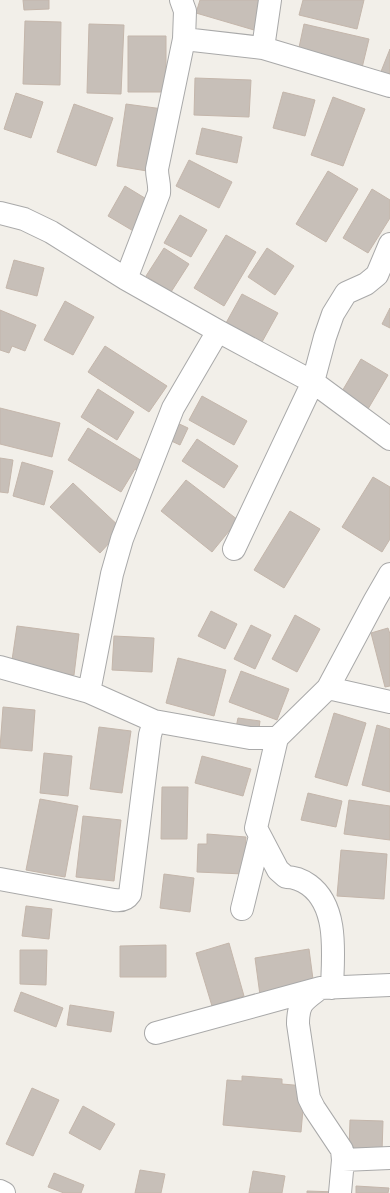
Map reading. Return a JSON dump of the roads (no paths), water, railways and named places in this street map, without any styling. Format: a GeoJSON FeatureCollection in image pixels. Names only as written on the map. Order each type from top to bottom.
{"type":"FeatureCollection","features":[{"type":"Feature","properties":{"kind":"street"},"geometry":{"type":"LineString","coordinates":[[126,279],[159,193],[160,184],[157,176],[157,169],[184,40],[185,11],[181,0]]}},
{"type":"Feature","properties":{"kind":"street"},"geometry":{"type":"LineString","coordinates":[[263,48],[270,0]]}},
{"type":"Feature","properties":{"kind":"street"},"geometry":{"type":"LineString","coordinates":[[184,40],[263,48],[390,86]]}},
{"type":"Feature","properties":{"kind":"street"},"geometry":{"type":"LineString","coordinates":[[0,213],[24,219],[51,232],[126,279],[313,382],[390,439]]}},
{"type":"Feature","properties":{"kind":"street"},"geometry":{"type":"LineString","coordinates":[[234,549],[313,382],[333,314],[346,292],[366,284],[377,274],[390,244]]}},
{"type":"Feature","properties":{"kind":"street"},"geometry":{"type":"LineString","coordinates":[[89,692],[112,574],[122,539],[173,408],[218,331]]}},
{"type":"Feature","properties":{"kind":"street"},"geometry":{"type":"LineString","coordinates":[[326,988],[334,942],[329,913],[322,899],[314,888],[303,880],[282,875],[256,828],[277,738],[328,688],[374,600],[390,574]]}},
{"type":"Feature","properties":{"kind":"street"},"geometry":{"type":"LineString","coordinates":[[0,667],[89,692],[154,721],[250,738],[277,738]]}},
{"type":"Feature","properties":{"kind":"street"},"geometry":{"type":"LineString","coordinates":[[328,688],[390,702]]}},
{"type":"Feature","properties":{"kind":"street"},"geometry":{"type":"LineString","coordinates":[[0,879],[114,900],[122,901],[128,897],[130,894],[135,860],[150,735],[154,721]]}},
{"type":"Feature","properties":{"kind":"street"},"geometry":{"type":"LineString","coordinates":[[242,909],[260,836]]}},
{"type":"Feature","properties":{"kind":"street"},"geometry":{"type":"LineString","coordinates":[[156,1033],[326,988],[390,985]]}},
{"type":"Feature","properties":{"kind":"street"},"geometry":{"type":"LineString","coordinates":[[326,988],[303,1001],[298,1012],[298,1024],[309,1098],[342,1150],[343,1160],[340,1193]]}},
{"type":"Feature","properties":{"kind":"street"},"geometry":{"type":"LineString","coordinates":[[343,1160],[390,1158]]}},
{"type":"Feature","properties":{"kind":"street"},"geometry":{"type":"LineString","coordinates":[[0,1192],[4,1193]]}}]}
